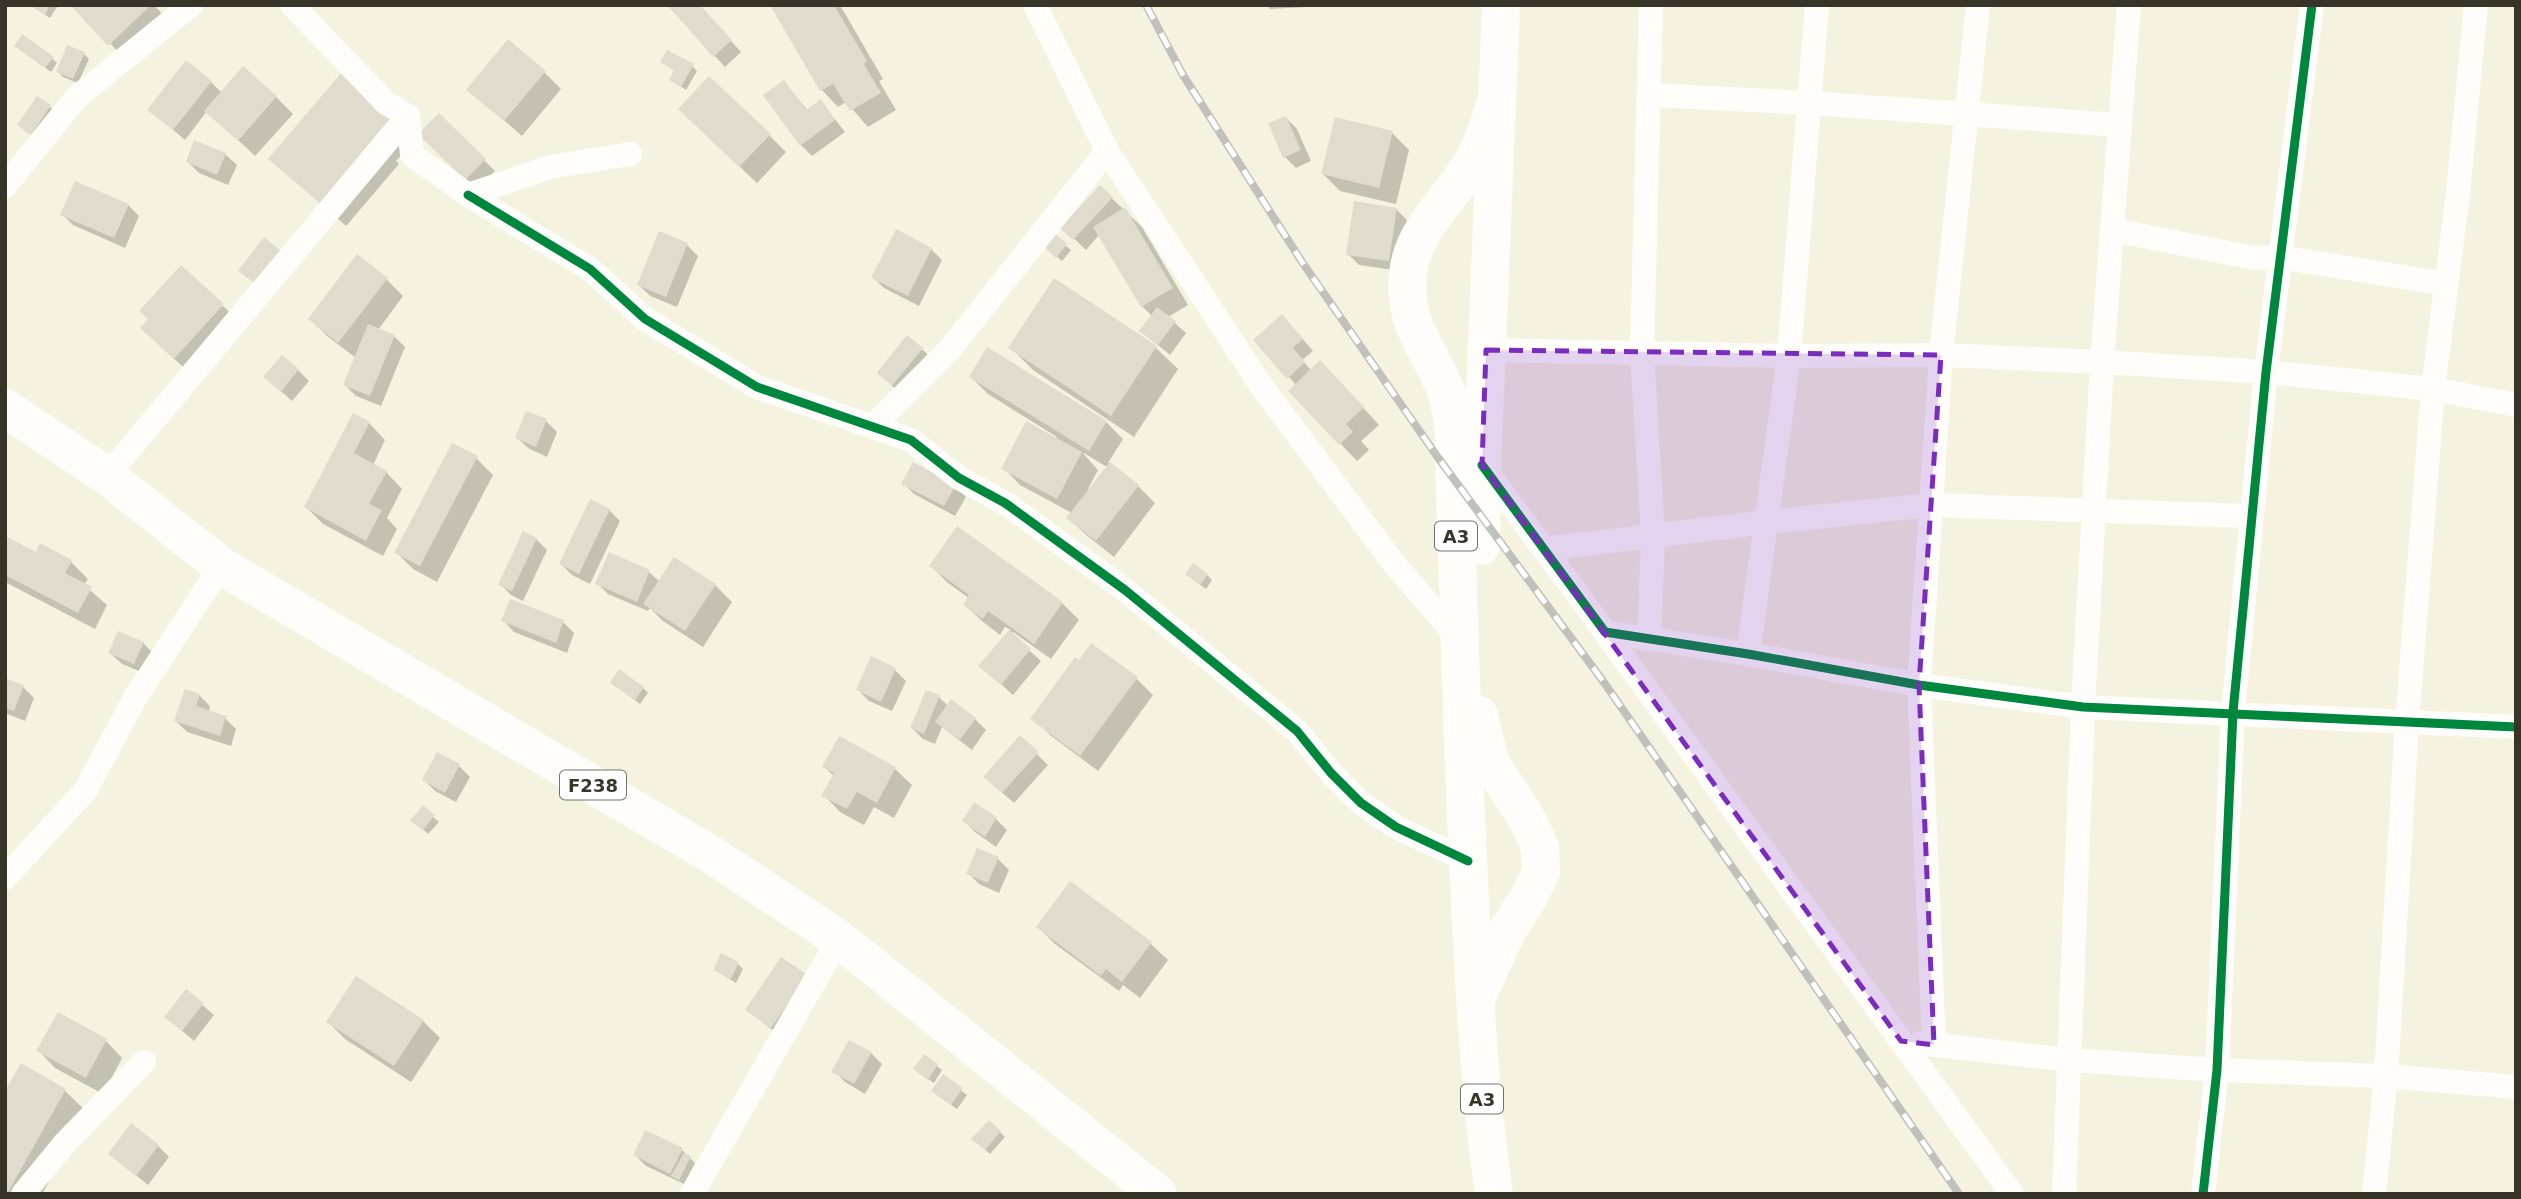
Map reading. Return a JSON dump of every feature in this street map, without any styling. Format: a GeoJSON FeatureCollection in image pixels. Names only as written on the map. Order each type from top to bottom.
{"type":"FeatureCollection","features":[{"type":"Feature","properties":{"kind":"main road","name":"A3"},"geometry":{"type":"LineString","coordinates":[[1474,1003],[1507,931],[1528,900],[1541,872],[1540,847],[1527,818],[1490,762],[1479,715],[1482,465],[1501,5]]}},
{"type":"Feature","properties":{"kind":"main road","name":"A3"},"geometry":{"type":"LineString","coordinates":[[1494,1194],[1474,1003],[1453,420],[1446,391],[1416,333],[1409,304],[1409,274],[1415,247],[1424,226],[1471,165],[1486,135],[1497,100]]}},
{"type":"Feature","properties":{"kind":"main road","name":"F238"},"geometry":{"type":"LineString","coordinates":[[5,408],[107,477],[221,566],[712,855],[839,939],[1158,1194]]}},
{"type":"Feature","properties":{"kind":"street"},"geometry":{"type":"LineString","coordinates":[[5,186],[77,97],[191,5]]}},
{"type":"Feature","properties":{"kind":"street"},"geometry":{"type":"LineString","coordinates":[[292,5],[386,103],[408,116]]}},
{"type":"Feature","properties":{"kind":"street"},"geometry":{"type":"LineString","coordinates":[[1035,5],[1107,151],[1264,390],[1395,565],[1459,639]]}},
{"type":"Feature","properties":{"kind":"street"},"geometry":{"type":"LineString","coordinates":[[1649,639],[1653,536],[1642,353],[1651,5]]}},
{"type":"Feature","properties":{"kind":"street"},"geometry":{"type":"LineString","coordinates":[[1748,654],[1790,355],[1817,5]]}},
{"type":"Feature","properties":{"kind":"street"},"geometry":{"type":"LineString","coordinates":[[1934,1045],[1919,685],[1941,355],[1978,5]]}},
{"type":"Feature","properties":{"kind":"street"},"geometry":{"type":"LineString","coordinates":[[2064,1194],[2082,707],[2102,362],[2129,5]]}},
{"type":"Feature","properties":{"kind":"street"},"geometry":{"type":"LineString","coordinates":[[2203,1194],[2217,1070],[2232,712],[2266,372],[2312,5]]}},
{"type":"Feature","properties":{"kind":"street"},"geometry":{"type":"LineString","coordinates":[[2374,1194],[2386,1076],[2407,723],[2433,389],[2458,192],[2476,5]]}},
{"type":"Feature","properties":{"kind":"street"},"geometry":{"type":"LineString","coordinates":[[1648,95],[1810,103],[2120,125]]}},
{"type":"Feature","properties":{"kind":"street"},"geometry":{"type":"LineString","coordinates":[[408,116],[412,155],[468,195],[590,269],[645,318],[757,387],[874,425],[911,440],[959,478],[1005,503],[1125,590],[1297,731],[1331,774],[1361,803],[1396,827],[1468,861]]}},
{"type":"Feature","properties":{"kind":"street"},"geometry":{"type":"LineString","coordinates":[[107,477],[408,116]]}},
{"type":"Feature","properties":{"kind":"street"},"geometry":{"type":"LineString","coordinates":[[874,425],[950,349],[1107,151]]}},
{"type":"Feature","properties":{"kind":"street"},"geometry":{"type":"LineString","coordinates":[[468,195],[550,167],[630,154]]}},
{"type":"Feature","properties":{"kind":"street"},"geometry":{"type":"LineString","coordinates":[[2112,230],[2254,258],[2280,257],[2446,284]]}},
{"type":"Feature","properties":{"kind":"street"},"geometry":{"type":"LineString","coordinates":[[1486,350],[1941,355],[2102,362],[2266,372],[2433,389],[2516,405]]}},
{"type":"Feature","properties":{"kind":"street"},"geometry":{"type":"LineString","coordinates":[[1482,465],[2012,1194]]}},
{"type":"Feature","properties":{"kind":"street"},"geometry":{"type":"LineString","coordinates":[[1544,550],[1766,522],[1931,505],[2251,516]]}},
{"type":"Feature","properties":{"kind":"street"},"geometry":{"type":"LineString","coordinates":[[5,878],[85,791],[135,698],[221,566]]}},
{"type":"Feature","properties":{"kind":"street"},"geometry":{"type":"LineString","coordinates":[[1605,632],[1748,654],[1919,685],[2082,707],[2516,727]]}},
{"type":"Feature","properties":{"kind":"street"},"geometry":{"type":"LineString","coordinates":[[692,1194],[839,939]]}},
{"type":"Feature","properties":{"kind":"street"},"geometry":{"type":"LineString","coordinates":[[1901,1041],[2069,1060],[2217,1070],[2386,1076],[2516,1087]]}},
{"type":"Feature","properties":{"kind":"street"},"geometry":{"type":"LineString","coordinates":[[23,1194],[64,1144],[144,1062]]}},
{"type":"Feature","properties":{"kind":"highlighted area"},"geometry":{"type":"Polygon","coordinates":[[[1486,350],[1941,355],[1919,685],[1934,1045],[1901,1041],[1482,465],[1486,350]]]}},
{"type":"Feature","properties":{"kind":"building"},"geometry":{"type":"Polygon","coordinates":[[[30,5],[50,5],[45,15],[30,5]]]}},
{"type":"Feature","properties":{"kind":"building"},"geometry":{"type":"Polygon","coordinates":[[[73,5],[151,5],[108,46],[73,5]]]}},
{"type":"Feature","properties":{"kind":"building"},"geometry":{"type":"Polygon","coordinates":[[[668,5],[700,5],[732,40],[713,57],[668,5]]]}},
{"type":"Feature","properties":{"kind":"building"},"geometry":{"type":"Polygon","coordinates":[[[770,5],[834,5],[867,61],[864,64],[881,93],[850,111],[833,84],[820,91],[770,5]]]}},
{"type":"Feature","properties":{"kind":"building"},"geometry":{"type":"Polygon","coordinates":[[[22,34],[54,57],[45,68],[14,46],[22,34]]]}},
{"type":"Feature","properties":{"kind":"building"},"geometry":{"type":"Polygon","coordinates":[[[508,39],[546,71],[504,121],[466,90],[508,39]]]}},
{"type":"Feature","properties":{"kind":"building"},"geometry":{"type":"Polygon","coordinates":[[[67,45],[85,52],[73,79],[56,72],[67,45]]]}},
{"type":"Feature","properties":{"kind":"building"},"geometry":{"type":"Polygon","coordinates":[[[667,50],[694,64],[681,87],[669,80],[674,70],[660,62],[667,50]]]}},
{"type":"Feature","properties":{"kind":"building"},"geometry":{"type":"Polygon","coordinates":[[[186,60],[212,81],[173,130],[147,110],[186,60]]]}},
{"type":"Feature","properties":{"kind":"building"},"geometry":{"type":"Polygon","coordinates":[[[243,66],[277,96],[238,141],[204,111],[243,66]]]}},
{"type":"Feature","properties":{"kind":"building"},"geometry":{"type":"Polygon","coordinates":[[[342,72],[394,116],[322,205],[268,159],[342,72]]]}},
{"type":"Feature","properties":{"kind":"building"},"geometry":{"type":"Polygon","coordinates":[[[709,76],[771,134],[739,167],[678,109],[709,76]]]}},
{"type":"Feature","properties":{"kind":"building"},"geometry":{"type":"Polygon","coordinates":[[[784,80],[806,110],[821,99],[835,120],[800,146],[763,95],[784,80]]]}},
{"type":"Feature","properties":{"kind":"building"},"geometry":{"type":"Polygon","coordinates":[[[37,96],[51,105],[31,135],[17,125],[37,96]]]}},
{"type":"Feature","properties":{"kind":"building"},"geometry":{"type":"Polygon","coordinates":[[[439,113],[486,159],[465,180],[418,134],[439,113]]]}},
{"type":"Feature","properties":{"kind":"building"},"geometry":{"type":"Polygon","coordinates":[[[1286,116],[1301,150],[1283,158],[1268,123],[1286,116]]]}},
{"type":"Feature","properties":{"kind":"building"},"geometry":{"type":"Polygon","coordinates":[[[1335,117],[1393,131],[1379,188],[1321,174],[1335,117]]]}},
{"type":"Feature","properties":{"kind":"building"},"geometry":{"type":"Polygon","coordinates":[[[194,140],[226,153],[217,175],[186,162],[194,140]]]}},
{"type":"Feature","properties":{"kind":"building"},"geometry":{"type":"Polygon","coordinates":[[[75,181],[129,204],[114,238],[60,215],[75,181]]]}},
{"type":"Feature","properties":{"kind":"building"},"geometry":{"type":"Polygon","coordinates":[[[1100,185],[1113,197],[1073,240],[1060,228],[1100,185]]]}},
{"type":"Feature","properties":{"kind":"building"},"geometry":{"type":"Polygon","coordinates":[[[1354,201],[1397,208],[1389,261],[1346,255],[1354,201]]]}},
{"type":"Feature","properties":{"kind":"building"},"geometry":{"type":"Polygon","coordinates":[[[1125,207],[1173,288],[1141,307],[1093,227],[1125,207]]]}},
{"type":"Feature","properties":{"kind":"building"},"geometry":{"type":"Polygon","coordinates":[[[896,229],[932,248],[908,296],[871,278],[896,229]]]}},
{"type":"Feature","properties":{"kind":"building"},"geometry":{"type":"Polygon","coordinates":[[[659,231],[688,243],[666,297],[637,285],[659,231]]]}},
{"type":"Feature","properties":{"kind":"building"},"geometry":{"type":"Polygon","coordinates":[[[1054,233],[1067,244],[1056,258],[1043,246],[1054,233]]]}},
{"type":"Feature","properties":{"kind":"building"},"geometry":{"type":"Polygon","coordinates":[[[264,237],[282,252],[257,285],[238,271],[264,237]]]}},
{"type":"Feature","properties":{"kind":"building"},"geometry":{"type":"Polygon","coordinates":[[[357,254],[388,278],[338,343],[308,319],[357,254]]]}},
{"type":"Feature","properties":{"kind":"building"},"geometry":{"type":"Polygon","coordinates":[[[181,265],[224,304],[174,359],[140,328],[148,319],[139,311],[181,265]]]}},
{"type":"Feature","properties":{"kind":"building"},"geometry":{"type":"Polygon","coordinates":[[[1054,278],[1157,346],[1111,416],[1008,348],[1054,278]]]}},
{"type":"Feature","properties":{"kind":"building"},"geometry":{"type":"Polygon","coordinates":[[[1157,307],[1176,321],[1158,345],[1139,331],[1157,307]]]}},
{"type":"Feature","properties":{"kind":"building"},"geometry":{"type":"Polygon","coordinates":[[[1282,314],[1303,339],[1293,348],[1305,362],[1287,379],[1253,340],[1282,314]]]}},
{"type":"Feature","properties":{"kind":"building"},"geometry":{"type":"Polygon","coordinates":[[[368,324],[395,335],[370,396],[343,385],[368,324]]]}},
{"type":"Feature","properties":{"kind":"building"},"geometry":{"type":"Polygon","coordinates":[[[907,335],[923,348],[892,386],[877,373],[907,335]]]}},
{"type":"Feature","properties":{"kind":"building"},"geometry":{"type":"Polygon","coordinates":[[[987,347],[1107,421],[1089,451],[969,377],[987,347]]]}},
{"type":"Feature","properties":{"kind":"building"},"geometry":{"type":"Polygon","coordinates":[[[282,355],[299,369],[281,392],[263,377],[282,355]]]}},
{"type":"Feature","properties":{"kind":"building"},"geometry":{"type":"Polygon","coordinates":[[[1320,360],[1364,407],[1346,424],[1353,432],[1339,445],[1288,391],[1320,360]]]}},
{"type":"Feature","properties":{"kind":"building"},"geometry":{"type":"Polygon","coordinates":[[[526,411],[547,419],[536,447],[515,438],[526,411]]]}},
{"type":"Feature","properties":{"kind":"building"},"geometry":{"type":"Polygon","coordinates":[[[353,413],[370,422],[354,453],[387,471],[369,504],[382,510],[366,541],[304,507],[353,413]]]}},
{"type":"Feature","properties":{"kind":"building"},"geometry":{"type":"Polygon","coordinates":[[[1026,421],[1082,452],[1057,499],[1001,469],[1026,421]]]}},
{"type":"Feature","properties":{"kind":"building"},"geometry":{"type":"Polygon","coordinates":[[[452,443],[478,456],[420,566],[394,553],[452,443]]]}},
{"type":"Feature","properties":{"kind":"building"},"geometry":{"type":"Polygon","coordinates":[[[913,462],[956,485],[944,506],[901,484],[913,462]]]}},
{"type":"Feature","properties":{"kind":"building"},"geometry":{"type":"Polygon","coordinates":[[[1110,462],[1139,485],[1096,541],[1066,518],[1110,462]]]}},
{"type":"Feature","properties":{"kind":"building"},"geometry":{"type":"Polygon","coordinates":[[[590,499],[610,509],[579,574],[559,564],[590,499]]]}},
{"type":"Feature","properties":{"kind":"building"},"geometry":{"type":"Polygon","coordinates":[[[957,526],[1063,602],[1034,644],[988,611],[983,619],[963,605],[969,595],[929,566],[957,526]]]}},
{"type":"Feature","properties":{"kind":"building"},"geometry":{"type":"Polygon","coordinates":[[[523,531],[537,538],[512,591],[498,585],[523,531]]]}},
{"type":"Feature","properties":{"kind":"building"},"geometry":{"type":"Polygon","coordinates":[[[5,536],[36,552],[40,543],[72,560],[65,573],[92,587],[78,613],[5,575],[5,536]]]}},
{"type":"Feature","properties":{"kind":"building"},"geometry":{"type":"Polygon","coordinates":[[[609,552],[650,570],[637,602],[595,584],[609,552]]]}},
{"type":"Feature","properties":{"kind":"building"},"geometry":{"type":"Polygon","coordinates":[[[674,557],[716,584],[685,631],[643,604],[674,557]]]}},
{"type":"Feature","properties":{"kind":"building"},"geometry":{"type":"Polygon","coordinates":[[[1193,563],[1208,574],[1200,585],[1185,574],[1193,563]]]}},
{"type":"Feature","properties":{"kind":"building"},"geometry":{"type":"Polygon","coordinates":[[[510,599],[564,620],[556,643],[501,621],[510,599]]]}},
{"type":"Feature","properties":{"kind":"building"},"geometry":{"type":"Polygon","coordinates":[[[1009,630],[1031,649],[1001,685],[978,666],[1009,630]]]}},
{"type":"Feature","properties":{"kind":"building"},"geometry":{"type":"Polygon","coordinates":[[[118,631],[144,642],[134,664],[108,653],[118,631]]]}},
{"type":"Feature","properties":{"kind":"building"},"geometry":{"type":"Polygon","coordinates":[[[1091,643],[1138,677],[1080,756],[1030,719],[1075,657],[1079,660],[1091,643]]]}},
{"type":"Feature","properties":{"kind":"building"},"geometry":{"type":"Polygon","coordinates":[[[871,656],[896,668],[881,702],[856,690],[871,656]]]}},
{"type":"Feature","properties":{"kind":"building"},"geometry":{"type":"Polygon","coordinates":[[[619,669],[644,687],[635,700],[610,683],[619,669]]]}},
{"type":"Feature","properties":{"kind":"building"},"geometry":{"type":"Polygon","coordinates":[[[5,678],[24,685],[14,711],[5,708],[5,678]]]}},
{"type":"Feature","properties":{"kind":"building"},"geometry":{"type":"Polygon","coordinates":[[[185,689],[200,694],[196,706],[226,716],[220,736],[174,721],[185,689]]]}},
{"type":"Feature","properties":{"kind":"building"},"geometry":{"type":"Polygon","coordinates":[[[926,690],[940,695],[924,734],[910,728],[926,690]]]}},
{"type":"Feature","properties":{"kind":"building"},"geometry":{"type":"Polygon","coordinates":[[[951,699],[976,718],[960,740],[935,722],[951,699]]]}},
{"type":"Feature","properties":{"kind":"building"},"geometry":{"type":"Polygon","coordinates":[[[1020,735],[1039,752],[1002,793],[983,777],[1020,735]]]}},
{"type":"Feature","properties":{"kind":"building"},"geometry":{"type":"Polygon","coordinates":[[[839,736],[896,767],[877,803],[857,792],[847,809],[821,796],[834,773],[822,767],[839,736]]]}},
{"type":"Feature","properties":{"kind":"building"},"geometry":{"type":"Polygon","coordinates":[[[437,752],[460,764],[445,793],[422,780],[437,752]]]}},
{"type":"Feature","properties":{"kind":"building"},"geometry":{"type":"Polygon","coordinates":[[[974,802],[997,817],[985,837],[962,821],[974,802]]]}},
{"type":"Feature","properties":{"kind":"building"},"geometry":{"type":"Polygon","coordinates":[[[423,805],[435,815],[423,830],[410,821],[423,805]]]}},
{"type":"Feature","properties":{"kind":"building"},"geometry":{"type":"Polygon","coordinates":[[[977,848],[999,857],[988,883],[966,874],[977,848]]]}},
{"type":"Feature","properties":{"kind":"building"},"geometry":{"type":"Polygon","coordinates":[[[1070,881],[1152,942],[1122,982],[1106,969],[1101,976],[1036,927],[1070,881]]]}},
{"type":"Feature","properties":{"kind":"building"},"geometry":{"type":"Polygon","coordinates":[[[721,953],[739,962],[731,979],[713,970],[721,953]]]}},
{"type":"Feature","properties":{"kind":"building"},"geometry":{"type":"Polygon","coordinates":[[[781,957],[808,975],[771,1028],[745,1010],[781,957]]]}},
{"type":"Feature","properties":{"kind":"building"},"geometry":{"type":"Polygon","coordinates":[[[356,976],[424,1020],[394,1066],[326,1022],[356,976]]]}},
{"type":"Feature","properties":{"kind":"building"},"geometry":{"type":"Polygon","coordinates":[[[186,989],[204,1003],[182,1031],[164,1017],[186,989]]]}},
{"type":"Feature","properties":{"kind":"building"},"geometry":{"type":"Polygon","coordinates":[[[58,1012],[107,1039],[86,1078],[36,1051],[58,1012]]]}},
{"type":"Feature","properties":{"kind":"building"},"geometry":{"type":"Polygon","coordinates":[[[849,1040],[872,1052],[854,1084],[831,1072],[849,1040]]]}},
{"type":"Feature","properties":{"kind":"building"},"geometry":{"type":"Polygon","coordinates":[[[924,1054],[938,1064],[928,1080],[913,1069],[924,1054]]]}},
{"type":"Feature","properties":{"kind":"building"},"geometry":{"type":"Polygon","coordinates":[[[21,1063],[66,1089],[7,1194],[5,1091],[21,1063]]]}},
{"type":"Feature","properties":{"kind":"building"},"geometry":{"type":"Polygon","coordinates":[[[943,1074],[963,1088],[951,1105],[931,1091],[943,1074]]]}},
{"type":"Feature","properties":{"kind":"building"},"geometry":{"type":"Polygon","coordinates":[[[989,1120],[1001,1131],[985,1150],[971,1139],[989,1120]]]}},
{"type":"Feature","properties":{"kind":"building"},"geometry":{"type":"Polygon","coordinates":[[[131,1123],[159,1145],[136,1176],[108,1154],[131,1123]]]}},
{"type":"Feature","properties":{"kind":"building"},"geometry":{"type":"Polygon","coordinates":[[[645,1130],[683,1148],[670,1174],[633,1155],[645,1130]]]}},
{"type":"Feature","properties":{"kind":"building"},"geometry":{"type":"Polygon","coordinates":[[[684,1153],[691,1156],[679,1180],[671,1176],[684,1153]]]}},
{"type":"Feature","properties":{"kind":"railway"},"geometry":{"type":"LineString","coordinates":[[1146,5],[1183,75],[1302,262],[1439,459],[1603,681],[1959,1194]]}},
{"type":"Feature","properties":{"kind":"cycle path"},"geometry":{"type":"LineString","coordinates":[[2203,1194],[2217,1070],[2233,712],[2266,372],[2312,5]]}},
{"type":"Feature","properties":{"kind":"cycle path"},"geometry":{"type":"LineString","coordinates":[[468,195],[590,269],[645,319],[757,387],[911,440],[959,478],[1005,503],[1125,590],[1297,731],[1331,773],[1361,803],[1396,827],[1468,861]]}},
{"type":"Feature","properties":{"kind":"cycle path"},"geometry":{"type":"LineString","coordinates":[[1482,465],[1605,632],[1748,654],[1919,685],[2083,707],[2516,727]]}}]}
